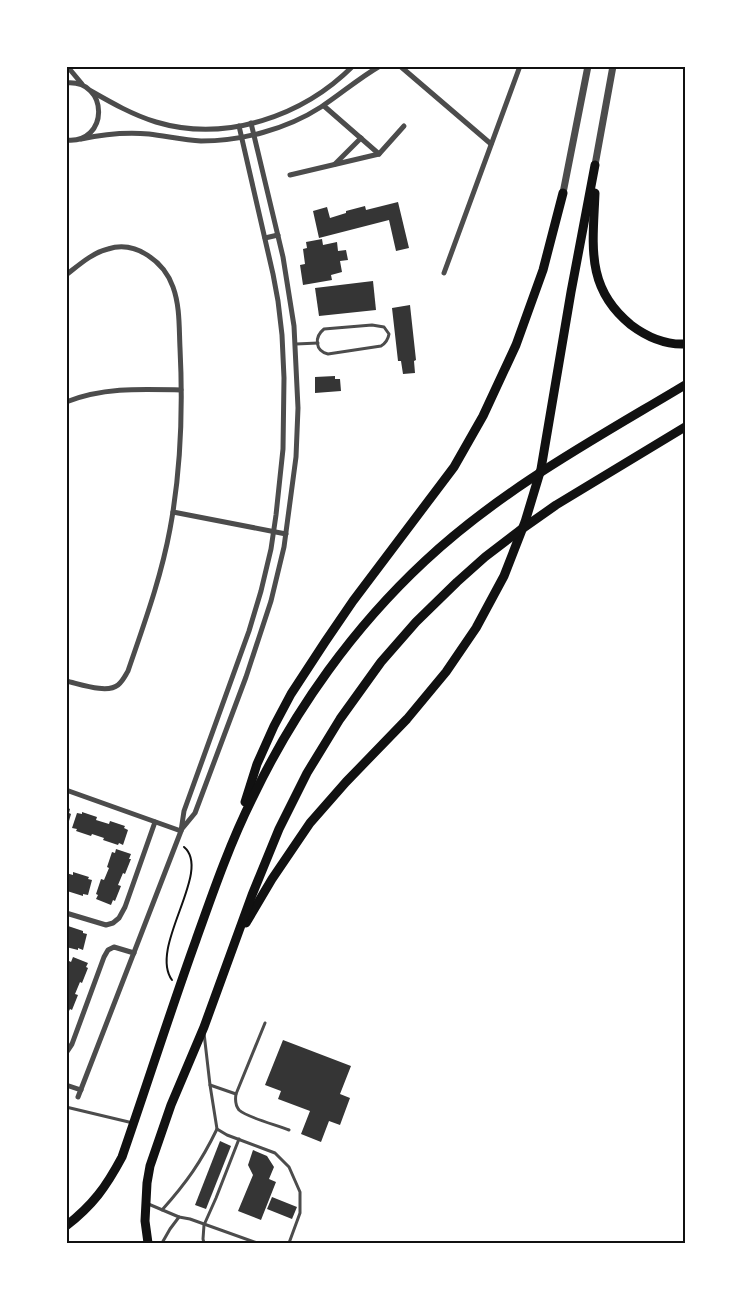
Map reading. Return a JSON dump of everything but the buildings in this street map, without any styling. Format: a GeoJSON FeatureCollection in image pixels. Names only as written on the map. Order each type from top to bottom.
{"type":"FeatureCollection","features":[{"type":"Feature","properties":{"kind":"main road"},"geometry":{"type":"LineString","coordinates":[[595,165],[593,254],[596,272],[604,294],[618,314],[640,331],[666,343],[685,344]]}},
{"type":"Feature","properties":{"kind":"main road"},"geometry":{"type":"LineString","coordinates":[[234,943],[272,879],[310,823],[346,782],[420,705],[457,658],[486,610],[513,555],[532,501],[541,468],[595,165]]}},
{"type":"Feature","properties":{"kind":"main road"},"geometry":{"type":"LineString","coordinates":[[66,1226],[87,1208],[103,1189],[122,1157],[257,764],[274,726],[291,694],[325,642],[454,467],[483,416],[516,345],[543,270],[563,193]]}},
{"type":"Feature","properties":{"kind":"main road"},"geometry":{"type":"LineString","coordinates":[[230,847],[266,770],[307,702],[355,636],[406,580],[426,560],[476,518],[522,484],[685,385]]}},
{"type":"Feature","properties":{"kind":"main road"},"geometry":{"type":"LineString","coordinates":[[148,1243],[145,1222],[147,1183],[150,1166],[171,1105],[204,1027],[264,863],[307,773],[335,726],[372,674],[398,643],[416,622],[457,582],[519,531],[556,504],[685,427]]}},
{"type":"Feature","properties":{"kind":"street"},"geometry":{"type":"LineString","coordinates":[[67,66],[83,85]]}},
{"type":"Feature","properties":{"kind":"street"},"geometry":{"type":"LineString","coordinates":[[66,83],[73,82],[83,85],[124,109],[156,122],[203,128],[239,126],[269,119],[298,107],[326,89],[353,66]]}},
{"type":"Feature","properties":{"kind":"street"},"geometry":{"type":"LineString","coordinates":[[68,142],[115,133],[147,134],[202,141],[254,134],[284,125],[324,106],[364,75],[380,66]]}},
{"type":"Feature","properties":{"kind":"street"},"geometry":{"type":"LineString","coordinates":[[400,66],[491,144]]}},
{"type":"Feature","properties":{"kind":"street"},"geometry":{"type":"LineString","coordinates":[[444,274],[520,66]]}},
{"type":"Feature","properties":{"kind":"street"},"geometry":{"type":"LineString","coordinates":[[563,193],[588,66]]}},
{"type":"Feature","properties":{"kind":"street"},"geometry":{"type":"LineString","coordinates":[[595,165],[613,66]]}},
{"type":"Feature","properties":{"kind":"street"},"geometry":{"type":"LineString","coordinates":[[81,139],[89,134],[99,119],[97,99],[91,90]]}},
{"type":"Feature","properties":{"kind":"street"},"geometry":{"type":"LineString","coordinates":[[324,106],[379,154]]}},
{"type":"Feature","properties":{"kind":"street"},"geometry":{"type":"LineString","coordinates":[[78,1097],[176,842],[181,831],[196,813],[246,677],[271,601],[279,573],[286,534],[296,448],[298,408],[296,344],[292,310],[278,236],[251,124]]}},
{"type":"Feature","properties":{"kind":"street"},"geometry":{"type":"LineString","coordinates":[[181,831],[184,811],[256,607],[266,571],[274,531],[283,449],[284,378],[282,335],[277,295],[239,126]]}},
{"type":"Feature","properties":{"kind":"street"},"geometry":{"type":"LineString","coordinates":[[290,175],[379,154],[404,126]]}},
{"type":"Feature","properties":{"kind":"street"},"geometry":{"type":"LineString","coordinates":[[334,164],[361,138]]}},
{"type":"Feature","properties":{"kind":"street"},"geometry":{"type":"LineString","coordinates":[[265,238],[278,236]]}},
{"type":"Feature","properties":{"kind":"street"},"geometry":{"type":"LineString","coordinates":[[66,275],[99,252],[117,247],[143,252],[160,265],[169,277],[177,304],[181,390],[180,441],[173,512],[164,561],[131,663],[124,680],[116,687],[105,689],[66,681]]}},
{"type":"Feature","properties":{"kind":"street"},"geometry":{"type":"LineString","coordinates":[[66,402],[82,396],[109,391],[181,390]]}},
{"type":"Feature","properties":{"kind":"street"},"geometry":{"type":"LineString","coordinates":[[173,512],[286,534]]}},
{"type":"Feature","properties":{"kind":"street"},"geometry":{"type":"LineString","coordinates":[[66,790],[181,831]]}},
{"type":"Feature","properties":{"kind":"street"},"geometry":{"type":"LineString","coordinates":[[66,913],[106,925],[113,923],[119,918],[125,907],[155,822]]}},
{"type":"Feature","properties":{"kind":"street"},"geometry":{"type":"LineString","coordinates":[[66,1053],[72,1044],[98,971],[108,950],[114,947],[134,953]]}},
{"type":"Feature","properties":{"kind":"street"},"geometry":{"type":"LineString","coordinates":[[66,1085],[81,1090]]}},
{"type":"Feature","properties":{"kind":"lane"},"geometry":{"type":"LineString","coordinates":[[378,325],[384,327],[389,334],[386,344],[381,346],[328,354],[320,350],[318,343],[320,333],[329,328],[378,325]]}},
{"type":"Feature","properties":{"kind":"lane"},"geometry":{"type":"LineString","coordinates":[[296,344],[318,343]]}},
{"type":"Feature","properties":{"kind":"lane"},"geometry":{"type":"LineString","coordinates":[[265,1023],[236,1094],[235,1104],[246,1114],[289,1130]]}},
{"type":"Feature","properties":{"kind":"lane"},"geometry":{"type":"LineString","coordinates":[[162,1210],[194,1171],[206,1152],[217,1128],[204,1027]]}},
{"type":"Feature","properties":{"kind":"lane"},"geometry":{"type":"LineString","coordinates":[[210,1085],[236,1094]]}},
{"type":"Feature","properties":{"kind":"lane"},"geometry":{"type":"LineString","coordinates":[[66,1107],[134,1123]]}},
{"type":"Feature","properties":{"kind":"lane"},"geometry":{"type":"LineString","coordinates":[[217,1128],[227,1135],[275,1153],[289,1167],[300,1192],[300,1212],[289,1243]]}},
{"type":"Feature","properties":{"kind":"lane"},"geometry":{"type":"LineString","coordinates":[[204,1243],[204,1225],[239,1139]]}},
{"type":"Feature","properties":{"kind":"lane"},"geometry":{"type":"LineString","coordinates":[[146,1202],[179,1217],[190,1219],[257,1243]]}},
{"type":"Feature","properties":{"kind":"lane"},"geometry":{"type":"LineString","coordinates":[[162,1243],[179,1217]]}},
{"type":"Feature","properties":{"kind":"path"},"geometry":{"type":"LineString","coordinates":[[176,842],[188,851],[192,861],[190,880],[172,932],[166,967],[168,975],[180,985]]}}]}
